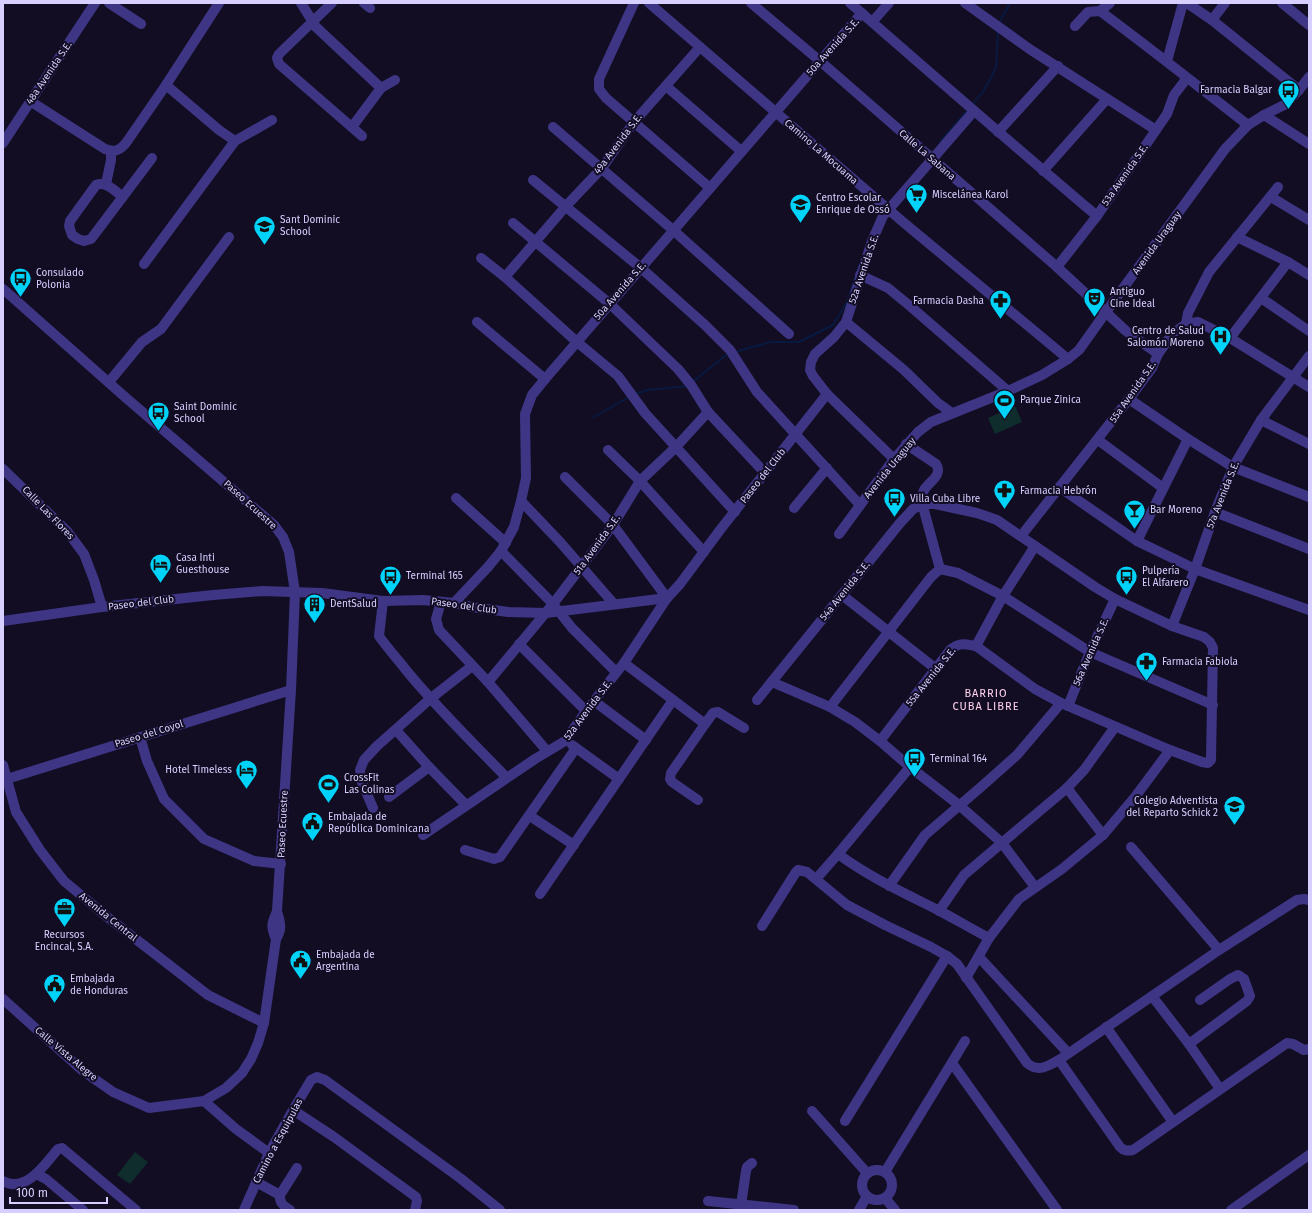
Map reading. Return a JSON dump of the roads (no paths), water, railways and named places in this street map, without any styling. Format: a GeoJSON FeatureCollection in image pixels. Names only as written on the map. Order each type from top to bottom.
{"type":"FeatureCollection","features":[{"type":"Feature","properties":{"kind":"street","name":"48a Avenida S.E."},"geometry":{"type":"LineString","coordinates":[[3,143],[95,3]]}},
{"type":"Feature","properties":{"kind":"street"},"geometry":{"type":"LineString","coordinates":[[109,3],[141,24]]}},
{"type":"Feature","properties":{"kind":"street"},"geometry":{"type":"LineString","coordinates":[[30,101],[105,150],[111,152],[121,149],[166,85],[219,3]]}},
{"type":"Feature","properties":{"kind":"street"},"geometry":{"type":"LineString","coordinates":[[301,3],[312,21],[348,58],[381,88]]}},
{"type":"Feature","properties":{"kind":"street"},"geometry":{"type":"LineString","coordinates":[[332,3],[312,21],[279,54],[277,58],[279,64],[362,136]]}},
{"type":"Feature","properties":{"kind":"street"},"geometry":{"type":"LineString","coordinates":[[634,3],[599,79],[599,89],[606,98],[710,188]]}},
{"type":"Feature","properties":{"kind":"street","name":"Camino La Mocuama"},"geometry":{"type":"LineString","coordinates":[[650,3],[888,210],[1068,359]]}},
{"type":"Feature","properties":{"kind":"street","name":"Calle La Sabana"},"geometry":{"type":"LineString","coordinates":[[751,3],[1057,267],[1126,331],[1158,354]]}},
{"type":"Feature","properties":{"kind":"street"},"geometry":{"type":"LineString","coordinates":[[850,3],[873,21],[922,66],[1096,216]]}},
{"type":"Feature","properties":{"kind":"street","name":"50a Avenida S.E."},"geometry":{"type":"LineString","coordinates":[[873,21],[889,3]]}},
{"type":"Feature","properties":{"kind":"street"},"geometry":{"type":"LineString","coordinates":[[965,3],[1004,31],[1156,130]]}},
{"type":"Feature","properties":{"kind":"street"},"geometry":{"type":"LineString","coordinates":[[1075,26],[1088,12],[1100,11],[1110,3]]}},
{"type":"Feature","properties":{"kind":"street"},"geometry":{"type":"LineString","coordinates":[[1167,61],[1183,3]]}},
{"type":"Feature","properties":{"kind":"street"},"geometry":{"type":"LineString","coordinates":[[1187,3],[1212,20],[1299,90]]}},
{"type":"Feature","properties":{"kind":"street"},"geometry":{"type":"LineString","coordinates":[[1212,20],[1225,3]]}},
{"type":"Feature","properties":{"kind":"street"},"geometry":{"type":"LineString","coordinates":[[1282,3],[1309,25]]}},
{"type":"Feature","properties":{"kind":"street"},"geometry":{"type":"LineString","coordinates":[[1100,11],[1167,61],[1248,125]]}},
{"type":"Feature","properties":{"kind":"street","name":"50a Avenida S.E."},"geometry":{"type":"LineString","coordinates":[[454,603],[488,567],[503,547],[514,527],[526,478],[525,414],[532,395],[640,268],[862,13]]}},
{"type":"Feature","properties":{"kind":"street","name":"49a Avenida S.E."},"geometry":{"type":"LineString","coordinates":[[505,277],[566,206],[602,168],[634,122],[700,47]]}},
{"type":"Feature","properties":{"kind":"street"},"geometry":{"type":"LineString","coordinates":[[998,132],[1058,66]]}},
{"type":"Feature","properties":{"kind":"street","name":"Avenida Uraguay"},"geometry":{"type":"LineString","coordinates":[[839,534],[906,444],[931,422],[1008,391],[1042,375],[1068,359],[1079,350],[1225,149],[1248,125],[1284,104],[1299,90],[1309,77]]}},
{"type":"Feature","properties":{"kind":"street","name":"53a Avenida S.E."},"geometry":{"type":"LineString","coordinates":[[1057,267],[1096,216],[1156,130],[1167,114],[1174,95],[1187,78]]}},
{"type":"Feature","properties":{"kind":"street"},"geometry":{"type":"LineString","coordinates":[[352,127],[381,88],[395,80]]}},
{"type":"Feature","properties":{"kind":"street"},"geometry":{"type":"LineString","coordinates":[[166,85],[219,130],[235,141]]}},
{"type":"Feature","properties":{"kind":"street"},"geometry":{"type":"LineString","coordinates":[[666,86],[742,151]]}},
{"type":"Feature","properties":{"kind":"street"},"geometry":{"type":"LineString","coordinates":[[1044,171],[1107,99]]}},
{"type":"Feature","properties":{"kind":"street","name":"52a Avenida S.E."},"geometry":{"type":"LineString","coordinates":[[894,459],[827,394],[810,370],[811,362],[816,354],[834,337],[846,322],[860,275],[883,216],[974,110]]}},
{"type":"Feature","properties":{"kind":"street"},"geometry":{"type":"LineString","coordinates":[[1264,115],[1309,144]]}},
{"type":"Feature","properties":{"kind":"street"},"geometry":{"type":"LineString","coordinates":[[144,264],[235,141],[272,120]]}},
{"type":"Feature","properties":{"kind":"street"},"geometry":{"type":"LineString","coordinates":[[553,127],[673,230],[789,334]]}},
{"type":"Feature","properties":{"kind":"street"},"geometry":{"type":"LineString","coordinates":[[106,184],[111,160],[111,152]]}},
{"type":"Feature","properties":{"kind":"street"},"geometry":{"type":"LineString","coordinates":[[123,196],[106,184],[99,183],[93,188],[70,221],[68,226],[72,235],[84,241],[90,239],[123,196],[152,158]]}},
{"type":"Feature","properties":{"kind":"street"},"geometry":{"type":"LineString","coordinates":[[533,180],[640,268],[705,325],[730,350],[757,392],[860,505]]}},
{"type":"Feature","properties":{"kind":"street"},"geometry":{"type":"LineString","coordinates":[[1278,188],[1209,272],[1188,313],[1186,324],[1198,322],[1230,338],[1309,387]]}},
{"type":"Feature","properties":{"kind":"street"},"geometry":{"type":"LineString","coordinates":[[1271,197],[1309,220]]}},
{"type":"Feature","properties":{"kind":"street"},"geometry":{"type":"LineString","coordinates":[[513,223],[610,304],[678,369],[691,385],[708,412],[765,473]]}},
{"type":"Feature","properties":{"kind":"street"},"geometry":{"type":"LineString","coordinates":[[1237,237],[1288,262],[1309,275]]}},
{"type":"Feature","properties":{"kind":"street"},"geometry":{"type":"LineString","coordinates":[[109,382],[142,342],[161,329],[229,238]]}},
{"type":"Feature","properties":{"kind":"street"},"geometry":{"type":"LineString","coordinates":[[481,258],[505,277],[577,342],[618,376],[645,413],[735,512]]}},
{"type":"Feature","properties":{"kind":"street"},"geometry":{"type":"LineString","coordinates":[[1230,338],[1288,262]]}},
{"type":"Feature","properties":{"kind":"street"},"geometry":{"type":"LineString","coordinates":[[860,275],[888,288],[905,301],[1008,391]]}},
{"type":"Feature","properties":{"kind":"street","name":"Paseo Ecuestre"},"geometry":{"type":"LineString","coordinates":[[3,289],[274,525],[283,537],[289,552],[294,592],[290,690],[277,912],[281,927],[276,939],[264,1023],[251,1059],[242,1073],[226,1088],[204,1101]]}},
{"type":"Feature","properties":{"kind":"street"},"geometry":{"type":"LineString","coordinates":[[1260,298],[1309,331]]}},
{"type":"Feature","properties":{"kind":"street"},"geometry":{"type":"LineString","coordinates":[[477,322],[545,379]]}},
{"type":"Feature","properties":{"kind":"street"},"geometry":{"type":"LineString","coordinates":[[846,322],[904,370],[952,414]]}},
{"type":"Feature","properties":{"kind":"street","name":"55a Avenida S.E."},"geometry":{"type":"LineString","coordinates":[[1021,536],[1129,399],[1152,368],[1158,354],[1173,333],[1186,324]]}},
{"type":"Feature","properties":{"kind":"street","name":"57a Avenida S.E."},"geometry":{"type":"LineString","coordinates":[[1172,626],[1195,569],[1232,467],[1261,420],[1309,356]]}},
{"type":"Feature","properties":{"kind":"street","name":"Paseo del Club"},"geometry":{"type":"LineString","coordinates":[[667,598],[680,584],[827,394]]}},
{"type":"Feature","properties":{"kind":"street"},"geometry":{"type":"LineString","coordinates":[[1129,399],[1232,467],[1309,497]]}},
{"type":"Feature","properties":{"kind":"street","name":"51a Avenida S.E."},"geometry":{"type":"LineString","coordinates":[[488,682],[546,613],[556,608],[582,567],[613,525],[640,481],[708,412]]}},
{"type":"Feature","properties":{"kind":"street"},"geometry":{"type":"LineString","coordinates":[[1261,420],[1309,444]]}},
{"type":"Feature","properties":{"kind":"street"},"geometry":{"type":"LineString","coordinates":[[1137,541],[1188,439]]}},
{"type":"Feature","properties":{"kind":"street"},"geometry":{"type":"LineString","coordinates":[[1098,440],[1163,488]]}},
{"type":"Feature","properties":{"kind":"street"},"geometry":{"type":"LineString","coordinates":[[906,444],[936,464],[938,468],[938,473],[923,492],[922,503],[940,569]]}},
{"type":"Feature","properties":{"kind":"street"},"geometry":{"type":"LineString","coordinates":[[608,450],[640,481],[704,552]]}},
{"type":"Feature","properties":{"kind":"street","name":"Calle Las Flores"},"geometry":{"type":"LineString","coordinates":[[3,468],[67,531],[84,554],[102,607]]}},
{"type":"Feature","properties":{"kind":"street"},"geometry":{"type":"LineString","coordinates":[[794,508],[826,468]]}},
{"type":"Feature","properties":{"kind":"street"},"geometry":{"type":"LineString","coordinates":[[565,477],[613,525],[667,598]]}},
{"type":"Feature","properties":{"kind":"street"},"geometry":{"type":"LineString","coordinates":[[1059,487],[1137,541],[1195,569],[1309,610]]}},
{"type":"Feature","properties":{"kind":"street"},"geometry":{"type":"LineString","coordinates":[[456,498],[503,547],[572,628],[616,672]]}},
{"type":"Feature","properties":{"kind":"street"},"geometry":{"type":"LineString","coordinates":[[521,501],[560,542],[614,604]]}},
{"type":"Feature","properties":{"kind":"street"},"geometry":{"type":"LineString","coordinates":[[923,504],[935,504],[977,513],[996,520],[1115,599],[1172,626],[1204,637],[1210,642],[1213,648],[1213,705],[1211,760],[1208,763],[1170,750],[1064,705],[1035,689],[976,646],[1003,596],[1035,546]]}},
{"type":"Feature","properties":{"kind":"street","name":"54a Avenida S.E."},"geometry":{"type":"LineString","coordinates":[[758,700],[900,523],[913,509],[923,504]]}},
{"type":"Feature","properties":{"kind":"street"},"geometry":{"type":"LineString","coordinates":[[1215,512],[1309,549]]}},
{"type":"Feature","properties":{"kind":"street"},"geometry":{"type":"LineString","coordinates":[[940,569],[958,573],[1003,596],[1090,652],[1213,705]]}},
{"type":"Feature","properties":{"kind":"street"},"geometry":{"type":"LineString","coordinates":[[830,707],[931,577],[940,569]]}},
{"type":"Feature","properties":{"kind":"street","name":"Paseo del Club"},"geometry":{"type":"LineString","coordinates":[[3,621],[102,607],[262,591],[322,593],[383,601],[423,600],[454,603],[508,612],[546,613]]}},
{"type":"Feature","properties":{"kind":"street"},"geometry":{"type":"LineString","coordinates":[[842,595],[936,669]]}},
{"type":"Feature","properties":{"kind":"street"},"geometry":{"type":"LineString","coordinates":[[556,608],[614,604],[667,598]]}},
{"type":"Feature","properties":{"kind":"street","name":"52a Avenida S.E."},"geometry":{"type":"LineString","coordinates":[[424,835],[506,778],[565,741],[586,711],[624,663],[667,598]]}},
{"type":"Feature","properties":{"kind":"street","name":"56a Avenida S.E."},"geometry":{"type":"LineString","coordinates":[[889,886],[925,834],[981,787],[1064,705],[1115,599]]}},
{"type":"Feature","properties":{"kind":"street"},"geometry":{"type":"LineString","coordinates":[[383,601],[379,636],[389,651],[402,664],[430,699],[506,778]]}},
{"type":"Feature","properties":{"kind":"street"},"geometry":{"type":"LineString","coordinates":[[441,602],[436,619],[439,630],[488,682],[547,751]]}},
{"type":"Feature","properties":{"kind":"street"},"geometry":{"type":"LineString","coordinates":[[519,644],[586,711]]}},
{"type":"Feature","properties":{"kind":"street","name":"55a Avenida S.E."},"geometry":{"type":"LineString","coordinates":[[880,741],[950,650],[958,644],[976,646]]}},
{"type":"Feature","properties":{"kind":"street"},"geometry":{"type":"LineString","coordinates":[[624,663],[706,724]]}},
{"type":"Feature","properties":{"kind":"street"},"geometry":{"type":"LineString","coordinates":[[373,808],[361,780],[360,770],[364,760],[377,746],[430,699],[472,666]]}},
{"type":"Feature","properties":{"kind":"street"},"geometry":{"type":"LineString","coordinates":[[772,682],[830,707],[855,722],[880,741],[910,767],[959,805],[1002,843],[1035,888]]}},
{"type":"Feature","properties":{"kind":"street","name":"Paseo del Coyol"},"geometry":{"type":"LineString","coordinates":[[7,779],[290,690]]}},
{"type":"Feature","properties":{"kind":"street"},"geometry":{"type":"LineString","coordinates":[[540,894],[673,700]]}},
{"type":"Feature","properties":{"kind":"street"},"geometry":{"type":"LineString","coordinates":[[594,701],[646,740]]}},
{"type":"Feature","properties":{"kind":"street"},"geometry":{"type":"LineString","coordinates":[[698,800],[672,782],[670,779],[671,773],[714,713],[718,712],[744,728]]}},
{"type":"Feature","properties":{"kind":"street"},"geometry":{"type":"LineString","coordinates":[[939,911],[964,875],[1067,788],[1084,770],[1115,727]]}},
{"type":"Feature","properties":{"kind":"street"},"geometry":{"type":"LineString","coordinates":[[396,730],[466,806]]}},
{"type":"Feature","properties":{"kind":"street"},"geometry":{"type":"LineString","coordinates":[[140,737],[147,761],[164,799],[204,839],[254,861],[280,864]]}},
{"type":"Feature","properties":{"kind":"street"},"geometry":{"type":"LineString","coordinates":[[565,741],[619,779]]}},
{"type":"Feature","properties":{"kind":"street"},"geometry":{"type":"LineString","coordinates":[[465,850],[494,859],[500,857],[576,748]]}},
{"type":"Feature","properties":{"kind":"street"},"geometry":{"type":"LineString","coordinates":[[966,978],[989,938],[1019,899],[1062,869],[1103,835],[1135,798],[1170,750]]}},
{"type":"Feature","properties":{"kind":"street","name":"Avenida Central"},"geometry":{"type":"LineString","coordinates":[[3,765],[16,812],[40,850],[64,881],[106,916],[208,995],[264,1023]]}},
{"type":"Feature","properties":{"kind":"street"},"geometry":{"type":"LineString","coordinates":[[389,797],[429,767]]}},
{"type":"Feature","properties":{"kind":"street"},"geometry":{"type":"LineString","coordinates":[[816,879],[910,767]]}},
{"type":"Feature","properties":{"kind":"street"},"geometry":{"type":"LineString","coordinates":[[1067,788],[1103,835]]}},
{"type":"Feature","properties":{"kind":"street"},"geometry":{"type":"LineString","coordinates":[[530,816],[574,845]]}},
{"type":"Feature","properties":{"kind":"street"},"geometry":{"type":"LineString","coordinates":[[1131,847],[1219,950]]}},
{"type":"Feature","properties":{"kind":"street"},"geometry":{"type":"LineString","coordinates":[[838,854],[860,870],[989,938]]}},
{"type":"Feature","properties":{"kind":"street"},"geometry":{"type":"LineString","coordinates":[[762,926],[796,872],[798,870],[807,872],[847,905],[947,956],[957,964],[1027,1063],[1038,1069],[1045,1068],[1059,1060],[1219,950],[1297,900],[1309,900]]}},
{"type":"Feature","properties":{"kind":"street"},"geometry":{"type":"LineString","coordinates":[[845,1121],[947,956]]}},
{"type":"Feature","properties":{"kind":"street"},"geometry":{"type":"LineString","coordinates":[[979,957],[1068,1053]]}},
{"type":"Feature","properties":{"kind":"street"},"geometry":{"type":"LineString","coordinates":[[1189,1044],[1248,1001],[1250,996],[1244,979],[1238,975],[1200,1000]]}},
{"type":"Feature","properties":{"kind":"street"},"geometry":{"type":"LineString","coordinates":[[1152,996],[1189,1044],[1220,1089]]}},
{"type":"Feature","properties":{"kind":"street","name":"Calle Vista Alegre"},"geometry":{"type":"LineString","coordinates":[[3,999],[83,1071],[113,1092],[150,1108],[204,1101]]}},
{"type":"Feature","properties":{"kind":"street"},"geometry":{"type":"LineString","coordinates":[[1106,1028],[1173,1122]]}},
{"type":"Feature","properties":{"kind":"street"},"geometry":{"type":"LineString","coordinates":[[885,1172],[965,1041]]}},
{"type":"Feature","properties":{"kind":"street"},"geometry":{"type":"LineString","coordinates":[[1059,1060],[1120,1147],[1129,1151],[1133,1150],[1287,1043],[1304,1050],[1309,1049]]}},
{"type":"Feature","properties":{"kind":"street"},"geometry":{"type":"LineString","coordinates":[[952,1063],[1057,1210]]}},
{"type":"Feature","properties":{"kind":"street","name":"Camino a Esquipulas"},"geometry":{"type":"LineString","coordinates":[[244,1210],[269,1153],[311,1080],[317,1077],[325,1080],[460,1178],[500,1210]]}},
{"type":"Feature","properties":{"kind":"street"},"geometry":{"type":"LineString","coordinates":[[204,1101],[236,1129],[269,1153]]}},
{"type":"Feature","properties":{"kind":"street"},"geometry":{"type":"LineString","coordinates":[[293,1110],[334,1137],[416,1197],[417,1201],[415,1210]]}},
{"type":"Feature","properties":{"kind":"street"},"geometry":{"type":"LineString","coordinates":[[812,1111],[867,1173]]}},
{"type":"Feature","properties":{"kind":"street"},"geometry":{"type":"LineString","coordinates":[[3,1181],[9,1185],[26,1182],[36,1174],[58,1148],[62,1148],[136,1210]]}},
{"type":"Feature","properties":{"kind":"street"},"geometry":{"type":"LineString","coordinates":[[1231,1210],[1309,1155]]}},
{"type":"Feature","properties":{"kind":"street"},"geometry":{"type":"LineString","coordinates":[[741,1204],[746,1171],[752,1163]]}},
{"type":"Feature","properties":{"kind":"street"},"geometry":{"type":"LineString","coordinates":[[290,1210],[281,1202],[280,1195],[297,1168]]}},
{"type":"Feature","properties":{"kind":"street"},"geometry":{"type":"LineString","coordinates":[[876,1170],[885,1172],[891,1180],[891,1190],[885,1198],[876,1200],[867,1196],[861,1185],[867,1173],[876,1170]]}},
{"type":"Feature","properties":{"kind":"street"},"geometry":{"type":"LineString","coordinates":[[36,1174],[46,1179],[82,1210]]}},
{"type":"Feature","properties":{"kind":"street"},"geometry":{"type":"LineString","coordinates":[[256,1182],[280,1195]]}},
{"type":"Feature","properties":{"kind":"street"},"geometry":{"type":"LineString","coordinates":[[859,1210],[867,1196]]}},
{"type":"Feature","properties":{"kind":"street"},"geometry":{"type":"LineString","coordinates":[[885,1198],[895,1210]]}},
{"type":"Feature","properties":{"kind":"street"},"geometry":{"type":"LineString","coordinates":[[708,1201],[794,1210]]}},
{"type":"Feature","properties":{"kind":"waterway"},"geometry":{"type":"LineString","coordinates":[[999,23],[1010,3]]}},
{"type":"Feature","properties":{"kind":"waterway"},"geometry":{"type":"LineString","coordinates":[[972,105],[984,90],[996,68],[998,31]]}},
{"type":"Feature","properties":{"kind":"waterway"},"geometry":{"type":"LineString","coordinates":[[940,142],[966,112]]}},
{"type":"Feature","properties":{"kind":"waterway"},"geometry":{"type":"LineString","coordinates":[[738,351],[771,342],[799,342],[833,325],[847,302],[861,260]]}},
{"type":"Feature","properties":{"kind":"waterway"},"geometry":{"type":"LineString","coordinates":[[695,380],[726,355]]}},
{"type":"Feature","properties":{"kind":"waterway"},"geometry":{"type":"LineString","coordinates":[[635,394],[648,390],[688,386]]}},
{"type":"Feature","properties":{"kind":"waterway"},"geometry":{"type":"LineString","coordinates":[[594,417],[629,397]]}},
{"type":"Feature","properties":{"kind":"place","name":"Farmacia Balgar"},"geometry":{"type":"Point","coordinates":[1288,110]}},
{"type":"Feature","properties":{"kind":"place","name":"Miscelánea Karol"},"geometry":{"type":"Point","coordinates":[917,214]}},
{"type":"Feature","properties":{"kind":"place","name":"Centro Escolar Enrique de Ossó"},"geometry":{"type":"Point","coordinates":[800,224]}},
{"type":"Feature","properties":{"kind":"place","name":"Sant Dominic School"},"geometry":{"type":"Point","coordinates":[264,246]}},
{"type":"Feature","properties":{"kind":"place","name":"Consulado Polonia"},"geometry":{"type":"Point","coordinates":[20,298]}},
{"type":"Feature","properties":{"kind":"place","name":"Antiguo Cine Ideal"},"geometry":{"type":"Point","coordinates":[1095,318]}},
{"type":"Feature","properties":{"kind":"place","name":"Farmacia Dasha"},"geometry":{"type":"Point","coordinates":[1000,320]}},
{"type":"Feature","properties":{"kind":"place","name":"Centro de Salud Salomón Moreno"},"geometry":{"type":"Point","coordinates":[1220,356]}},
{"type":"Feature","properties":{"kind":"place","name":"Parque Zinica"},"geometry":{"type":"Point","coordinates":[1005,420]}},
{"type":"Feature","properties":{"kind":"place","name":"Saint Dominic School"},"geometry":{"type":"Point","coordinates":[159,432]}},
{"type":"Feature","properties":{"kind":"place","name":"Farmacia Hebrón"},"geometry":{"type":"Point","coordinates":[1005,510]}},
{"type":"Feature","properties":{"kind":"place","name":"Villa Cuba Libre"},"geometry":{"type":"Point","coordinates":[895,518]}},
{"type":"Feature","properties":{"kind":"place","name":"Bar Moreno"},"geometry":{"type":"Point","coordinates":[1135,530]}},
{"type":"Feature","properties":{"kind":"place","name":"Casa Inti Guesthouse"},"geometry":{"type":"Point","coordinates":[161,584]}},
{"type":"Feature","properties":{"kind":"place","name":"Terminal 165"},"geometry":{"type":"Point","coordinates":[390,596]}},
{"type":"Feature","properties":{"kind":"place","name":"Pulpería El Alfarero"},"geometry":{"type":"Point","coordinates":[1127,596]}},
{"type":"Feature","properties":{"kind":"place","name":"DentSalud"},"geometry":{"type":"Point","coordinates":[314,624]}},
{"type":"Feature","properties":{"kind":"place","name":"Farmacia Fabiola"},"geometry":{"type":"Point","coordinates":[1146,682]}},
{"type":"Feature","properties":{"kind":"place","name":"Terminal 164"},"geometry":{"type":"Point","coordinates":[915,778]}},
{"type":"Feature","properties":{"kind":"place","name":"Hotel Timeless"},"geometry":{"type":"Point","coordinates":[247,790]}},
{"type":"Feature","properties":{"kind":"place","name":"CrossFit Las Colinas"},"geometry":{"type":"Point","coordinates":[329,804]}},
{"type":"Feature","properties":{"kind":"place","name":"Colegio Adventista del Reparto Schick 2"},"geometry":{"type":"Point","coordinates":[1234,826]}},
{"type":"Feature","properties":{"kind":"place","name":"Embajada de República Dominicana"},"geometry":{"type":"Point","coordinates":[313,842]}},
{"type":"Feature","properties":{"kind":"place","name":"Recursos Encincal, S.A."},"geometry":{"type":"Point","coordinates":[64,928]}},
{"type":"Feature","properties":{"kind":"place","name":"Embajada de Argentina"},"geometry":{"type":"Point","coordinates":[300,980]}},
{"type":"Feature","properties":{"kind":"place","name":"Embajada de Honduras"},"geometry":{"type":"Point","coordinates":[55,1004]}},
{"type":"Feature","properties":{"kind":"district","name":"BARRIO CUBA LIBRE"},"geometry":{"type":"Point","coordinates":[986,699]}}]}
